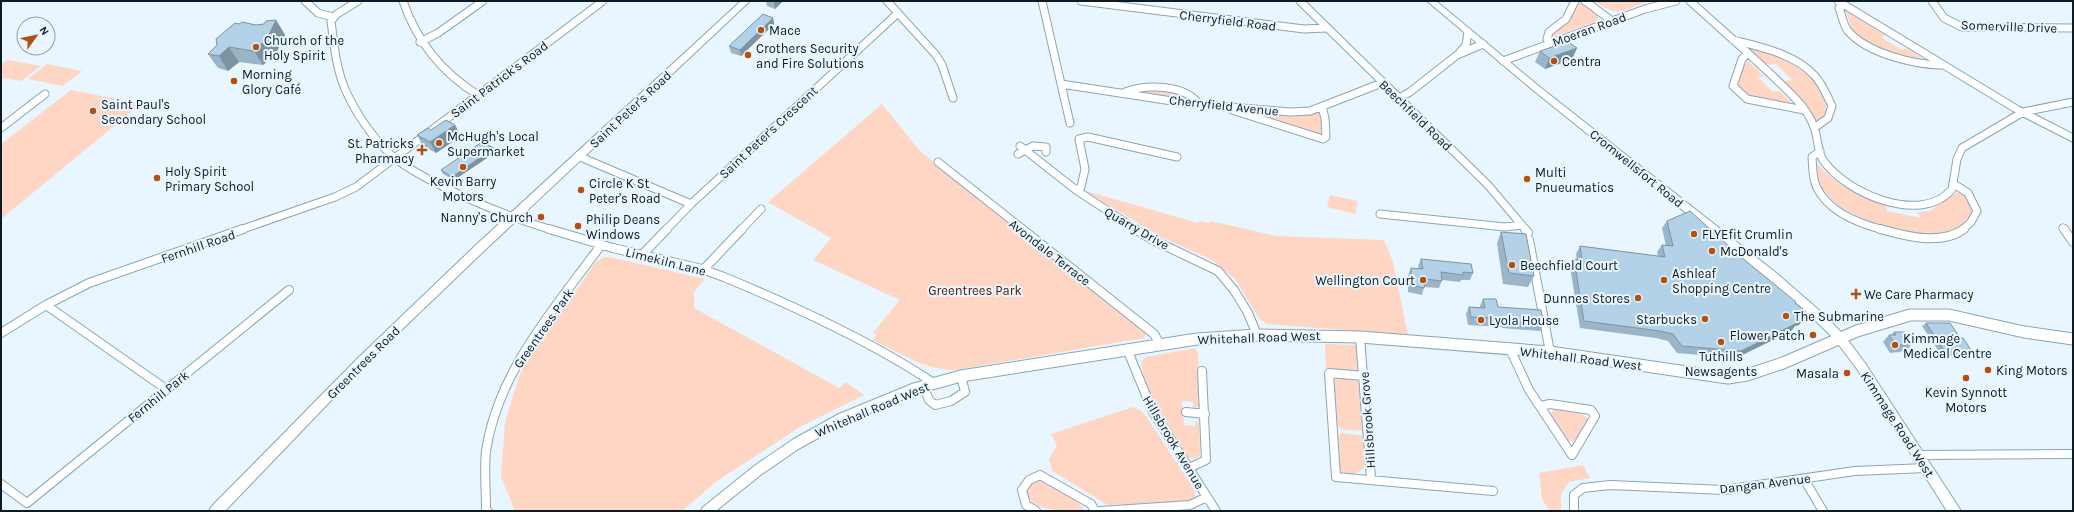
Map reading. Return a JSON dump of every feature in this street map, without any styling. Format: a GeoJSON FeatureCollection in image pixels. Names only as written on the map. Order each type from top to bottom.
{"type":"FeatureCollection","features":[{"type":"Feature","properties":{"kind":"main road","name":"Saint Peter's Road"},"geometry":{"type":"LineString","coordinates":[[513,216],[746,1]]}},
{"type":"Feature","properties":{"kind":"main road","name":"Cromwellsfort Road"},"geometry":{"type":"LineString","coordinates":[[1431,1],[1771,275],[1816,314],[1840,338]]}},
{"type":"Feature","properties":{"kind":"main road","name":"Greentrees Road"},"geometry":{"type":"LineString","coordinates":[[216,511],[363,360],[513,216]]}},
{"type":"Feature","properties":{"kind":"main road","name":"Kimmage Road West"},"geometry":{"type":"LineString","coordinates":[[1840,338],[1861,366],[1954,511]]}},
{"type":"Feature","properties":{"kind":"street"},"geometry":{"type":"LineString","coordinates":[[305,1],[318,13],[333,18],[341,11],[358,1]]}},
{"type":"Feature","properties":{"kind":"street"},"geometry":{"type":"LineString","coordinates":[[403,1],[408,19],[420,42],[446,71],[478,95]]}},
{"type":"Feature","properties":{"kind":"street"},"geometry":{"type":"LineString","coordinates":[[420,42],[438,33],[483,1]]}},
{"type":"Feature","properties":{"kind":"street","name":"Saint Patrick's Road"},"geometry":{"type":"LineString","coordinates":[[394,158],[603,1]]}},
{"type":"Feature","properties":{"kind":"street"},"geometry":{"type":"LineString","coordinates":[[887,1],[936,56],[942,65],[953,98]]}},
{"type":"Feature","properties":{"kind":"street"},"geometry":{"type":"LineString","coordinates":[[1042,1],[1070,123]]}},
{"type":"Feature","properties":{"kind":"street","name":"Cherryfield Road"},"geometry":{"type":"LineString","coordinates":[[1081,1],[1304,29],[1326,28]]}},
{"type":"Feature","properties":{"kind":"street","name":"Beechfield Road"},"geometry":{"type":"LineString","coordinates":[[1300,1],[1382,83],[1488,185],[1522,225],[1528,237],[1550,352]]}},
{"type":"Feature","properties":{"kind":"street"},"geometry":{"type":"LineString","coordinates":[[1550,43],[1547,39],[1549,32],[1566,19],[1575,1]]}},
{"type":"Feature","properties":{"kind":"street"},"geometry":{"type":"LineString","coordinates":[[1586,1],[1612,21]]}},
{"type":"Feature","properties":{"kind":"street","name":"Moeran Road"},"geometry":{"type":"LineString","coordinates":[[1503,60],[1663,2],[1676,1]]}},
{"type":"Feature","properties":{"kind":"street"},"geometry":{"type":"LineString","coordinates":[[1690,1],[1792,95],[1804,110],[1814,128],[1823,159],[1835,174],[1851,187],[1889,202],[1922,206],[1941,200],[1951,192],[1954,184],[1957,154],[1962,148],[2023,112],[2073,102]]}},
{"type":"Feature","properties":{"kind":"street","name":"Somerville Drive"},"geometry":{"type":"LineString","coordinates":[[1932,1],[1944,18],[1962,27],[2073,28]]}},
{"type":"Feature","properties":{"kind":"street"},"geometry":{"type":"LineString","coordinates":[[1942,65],[1932,66],[1886,55],[1854,36],[1847,30],[1839,8],[1841,3],[1942,65],[2023,112],[2073,138]]}},
{"type":"Feature","properties":{"kind":"street","name":"Saint Peter's Crescent"},"geometry":{"type":"LineString","coordinates":[[642,255],[691,204],[898,13]]}},
{"type":"Feature","properties":{"kind":"street","name":"Limekiln Lane"},"geometry":{"type":"LineString","coordinates":[[333,18],[331,21],[338,68],[344,88],[364,122],[394,158],[458,194],[513,216],[601,245],[703,270],[774,300],[838,330],[918,373],[927,384]]}},
{"type":"Feature","properties":{"kind":"street"},"geometry":{"type":"LineString","coordinates":[[1399,98],[1410,92],[1457,55],[1466,45],[1468,32]]}},
{"type":"Feature","properties":{"kind":"street"},"geometry":{"type":"LineString","coordinates":[[1732,40],[1786,57],[1810,71],[1818,79],[1832,106],[1828,118],[1814,128]]}},
{"type":"Feature","properties":{"kind":"street"},"geometry":{"type":"LineString","coordinates":[[1457,55],[1483,44]]}},
{"type":"Feature","properties":{"kind":"street"},"geometry":{"type":"LineString","coordinates":[[1747,54],[1742,60],[1733,86],[1741,94],[1747,99],[1804,110]]}},
{"type":"Feature","properties":{"kind":"street","name":"Cherryfield Avenue"},"geometry":{"type":"LineString","coordinates":[[1061,84],[1199,104],[1290,112],[1310,111],[1382,83]]}},
{"type":"Feature","properties":{"kind":"street"},"geometry":{"type":"LineString","coordinates":[[1,128],[46,94]]}},
{"type":"Feature","properties":{"kind":"street"},"geometry":{"type":"LineString","coordinates":[[1228,107],[1233,112],[1323,139],[1326,137],[1326,129],[1322,107]]}},
{"type":"Feature","properties":{"kind":"street"},"geometry":{"type":"LineString","coordinates":[[1076,190],[1081,187],[1085,169],[1079,144],[1080,139],[1088,137],[1177,157]]}},
{"type":"Feature","properties":{"kind":"street","name":"Quarry Drive"},"geometry":{"type":"LineString","coordinates":[[1046,152],[1046,147],[1033,146],[1021,150],[1076,190],[1151,239],[1218,271],[1234,290],[1248,313],[1257,335]]}},
{"type":"Feature","properties":{"kind":"street"},"geometry":{"type":"LineString","coordinates":[[1820,151],[1812,157],[1816,189],[1854,221],[1895,233],[1943,237],[1956,234],[1966,227],[1975,218],[1977,211],[1968,193],[1954,184]]}},
{"type":"Feature","properties":{"kind":"street"},"geometry":{"type":"LineString","coordinates":[[578,156],[691,204]]}},
{"type":"Feature","properties":{"kind":"street","name":"Fernhill Road"},"geometry":{"type":"LineString","coordinates":[[1,333],[46,305],[89,283],[335,197],[356,187],[394,158]]}},
{"type":"Feature","properties":{"kind":"street","name":"Avondale Terrace"},"geometry":{"type":"LineString","coordinates":[[938,162],[1154,334],[1160,344]]}},
{"type":"Feature","properties":{"kind":"street"},"geometry":{"type":"LineString","coordinates":[[703,270],[761,209]]}},
{"type":"Feature","properties":{"kind":"street"},"geometry":{"type":"LineString","coordinates":[[1380,214],[1505,227],[1522,225]]}},
{"type":"Feature","properties":{"kind":"street"},"geometry":{"type":"LineString","coordinates":[[2063,228],[2073,242]]}},
{"type":"Feature","properties":{"kind":"street","name":"Greentrees Park"},"geometry":{"type":"LineString","coordinates":[[485,510],[485,465],[491,430],[514,368],[520,357],[601,245]]}},
{"type":"Feature","properties":{"kind":"street","name":"Fernhill Park"},"geometry":{"type":"LineString","coordinates":[[1,484],[28,503],[289,290]]}},
{"type":"Feature","properties":{"kind":"street"},"geometry":{"type":"LineString","coordinates":[[46,305],[166,389]]}},
{"type":"Feature","properties":{"kind":"street","name":"Whitehall Road West"},"geometry":{"type":"LineString","coordinates":[[707,511],[748,477],[801,441],[834,423],[927,384],[961,376],[1197,339],[1257,335],[1360,337],[1550,352],[1692,374],[1728,378],[1747,375],[1783,363],[1840,338],[1910,316],[1949,315],[2024,332],[2073,339]]}},
{"type":"Feature","properties":{"kind":"street","name":"Hillsbrook Grove"},"geometry":{"type":"LineString","coordinates":[[1360,337],[1372,478],[1493,491]]}},
{"type":"Feature","properties":{"kind":"street","name":"Hillsbrook Avenue"},"geometry":{"type":"LineString","coordinates":[[1127,349],[1146,399],[1216,511]]}},
{"type":"Feature","properties":{"kind":"street"},"geometry":{"type":"LineString","coordinates":[[1510,349],[1515,363],[1540,406],[1572,455],[1595,416],[1591,410],[1550,404],[1540,406]]}},
{"type":"Feature","properties":{"kind":"street"},"geometry":{"type":"LineString","coordinates":[[1189,468],[1206,460],[1202,370]]}},
{"type":"Feature","properties":{"kind":"street"},"geometry":{"type":"LineString","coordinates":[[1364,376],[1329,373],[1336,477],[1372,478]]}},
{"type":"Feature","properties":{"kind":"street"},"geometry":{"type":"LineString","coordinates":[[927,384],[929,400],[935,405],[951,401],[965,392],[961,376]]}},
{"type":"Feature","properties":{"kind":"street"},"geometry":{"type":"LineString","coordinates":[[1186,412],[1205,414]]}},
{"type":"Feature","properties":{"kind":"street"},"geometry":{"type":"LineString","coordinates":[[1918,455],[2073,454]]}},
{"type":"Feature","properties":{"kind":"street","name":"Dangan Avenue"},"geometry":{"type":"LineString","coordinates":[[1574,511],[1574,495],[1583,488],[1610,485],[1724,490],[1855,471],[1926,468]]}},
{"type":"Feature","properties":{"kind":"street"},"geometry":{"type":"LineString","coordinates":[[1036,511],[1026,505],[1022,490],[1025,483],[1031,477],[1040,475],[1091,504],[1095,511]]}},
{"type":"Feature","properties":{"kind":"street"},"geometry":{"type":"LineString","coordinates":[[1804,479],[1823,511]]}},
{"type":"Feature","properties":{"kind":"street"},"geometry":{"type":"LineString","coordinates":[[1100,511],[1190,505],[1207,497]]}},
{"type":"Feature","properties":{"kind":"green space"},"geometry":{"type":"Polygon","coordinates":[[[1579,1],[1597,15],[1597,21],[1550,38],[1550,34],[1569,20],[1579,1]]]}},
{"type":"Feature","properties":{"kind":"green space"},"geometry":{"type":"Polygon","coordinates":[[[1594,1],[1648,1],[1621,12],[1610,10],[1594,1]]]}},
{"type":"Feature","properties":{"kind":"green space"},"geometry":{"type":"Polygon","coordinates":[[[1845,10],[1885,35],[1882,38],[1902,50],[1906,48],[1931,64],[1890,53],[1869,44],[1854,31],[1845,10]]]}},
{"type":"Feature","properties":{"kind":"green space"},"geometry":{"type":"Polygon","coordinates":[[[1745,47],[1768,51],[1784,57],[1798,64],[1810,73],[1820,86],[1825,101],[1826,108],[1820,122],[1816,121],[1804,102],[1784,81],[1792,80],[1776,64],[1766,65],[1745,47]]]}},
{"type":"Feature","properties":{"kind":"green space"},"geometry":{"type":"Polygon","coordinates":[[[7,60],[41,66],[21,81],[1,78],[1,65],[7,60]]]}},
{"type":"Feature","properties":{"kind":"green space"},"geometry":{"type":"Polygon","coordinates":[[[1747,60],[1764,76],[1758,77],[1773,92],[1780,91],[1795,107],[1751,99],[1738,91],[1737,83],[1747,60]]]}},
{"type":"Feature","properties":{"kind":"green space"},"geometry":{"type":"Polygon","coordinates":[[[47,64],[82,71],[63,86],[28,79],[47,64]]]}},
{"type":"Feature","properties":{"kind":"green space"},"geometry":{"type":"Polygon","coordinates":[[[71,90],[141,104],[1,219],[1,144],[71,90]]]}},
{"type":"Feature","properties":{"kind":"green space"},"geometry":{"type":"Polygon","coordinates":[[[1155,90],[1185,95],[1193,101],[1134,92],[1155,90]]]}},
{"type":"Feature","properties":{"kind":"green space","name":"Greentrees Park"},"geometry":{"type":"Polygon","coordinates":[[[882,104],[920,151],[1141,328],[1146,334],[1144,338],[955,370],[923,364],[873,340],[877,335],[873,333],[900,300],[813,260],[831,238],[768,202],[882,104]]]}},
{"type":"Feature","properties":{"kind":"green space"},"geometry":{"type":"Polygon","coordinates":[[[1318,112],[1322,117],[1322,131],[1318,135],[1244,113],[1282,115],[1318,112]]]}},
{"type":"Feature","properties":{"kind":"green space"},"geometry":{"type":"Polygon","coordinates":[[[1816,162],[1840,184],[1867,199],[1887,206],[1887,211],[1921,218],[1917,212],[1930,211],[1956,193],[1962,191],[1972,205],[1974,213],[1959,229],[1942,234],[1924,234],[1885,227],[1866,220],[1834,202],[1820,185],[1816,162]]]}},
{"type":"Feature","properties":{"kind":"green space"},"geometry":{"type":"Polygon","coordinates":[[[1086,191],[1198,223],[1200,221],[1209,223],[1210,221],[1276,236],[1384,240],[1393,262],[1408,335],[1267,324],[1259,318],[1235,279],[1212,260],[1159,236],[1086,191]]]}},
{"type":"Feature","properties":{"kind":"green space"},"geometry":{"type":"Polygon","coordinates":[[[1330,195],[1358,201],[1355,214],[1327,207],[1330,195]]]}},
{"type":"Feature","properties":{"kind":"green space"},"geometry":{"type":"Polygon","coordinates":[[[604,257],[610,257],[705,279],[694,292],[694,308],[839,388],[846,382],[864,395],[800,427],[717,481],[682,511],[515,511],[501,477],[505,422],[518,380],[525,363],[596,262],[604,257]]]}},
{"type":"Feature","properties":{"kind":"green space"},"geometry":{"type":"Polygon","coordinates":[[[1325,344],[1356,345],[1358,371],[1326,368],[1325,344]]]}},
{"type":"Feature","properties":{"kind":"green space"},"geometry":{"type":"Polygon","coordinates":[[[1195,348],[1198,353],[1201,394],[1200,406],[1193,408],[1193,402],[1182,401],[1184,425],[1195,426],[1195,421],[1199,423],[1200,455],[1194,459],[1187,457],[1159,411],[1147,387],[1141,362],[1146,357],[1195,348]]]}},
{"type":"Feature","properties":{"kind":"green space"},"geometry":{"type":"Polygon","coordinates":[[[1333,377],[1359,379],[1363,431],[1341,429],[1337,425],[1333,377]]]}},
{"type":"Feature","properties":{"kind":"green space"},"geometry":{"type":"Polygon","coordinates":[[[1133,407],[1140,410],[1146,416],[1195,491],[1195,499],[1187,501],[1108,505],[1052,471],[1049,459],[1057,446],[1051,434],[1133,407]]]}},
{"type":"Feature","properties":{"kind":"green space"},"geometry":{"type":"Polygon","coordinates":[[[1555,409],[1582,414],[1588,418],[1576,440],[1569,441],[1565,438],[1552,416],[1551,413],[1555,409]]]}},
{"type":"Feature","properties":{"kind":"green space"},"geometry":{"type":"Polygon","coordinates":[[[1341,433],[1364,436],[1365,465],[1363,469],[1348,474],[1345,474],[1340,470],[1338,436],[1341,433]]]}},
{"type":"Feature","properties":{"kind":"green space"},"geometry":{"type":"Polygon","coordinates":[[[1583,465],[1590,478],[1569,482],[1561,494],[1561,511],[1550,511],[1542,499],[1539,473],[1583,465]]]}},
{"type":"Feature","properties":{"kind":"green space"},"geometry":{"type":"Polygon","coordinates":[[[1040,480],[1075,499],[1085,511],[1058,510],[1039,506],[1032,502],[1028,496],[1027,488],[1032,481],[1040,480]]]}},
{"type":"Feature","properties":{"kind":"building"},"geometry":{"type":"Polygon","coordinates":[[[763,14],[773,18],[740,50],[729,46],[763,14]]]}},
{"type":"Feature","properties":{"kind":"building"},"geometry":{"type":"Polygon","coordinates":[[[276,20],[267,39],[254,51],[229,47],[219,56],[208,54],[217,45],[216,39],[235,23],[239,24],[242,22],[256,25],[264,24],[266,21],[276,20]]]}},
{"type":"Feature","properties":{"kind":"building"},"geometry":{"type":"Polygon","coordinates":[[[1568,42],[1577,48],[1549,58],[1540,51],[1561,44],[1568,42]]]}},
{"type":"Feature","properties":{"kind":"building"},"geometry":{"type":"Polygon","coordinates":[[[446,120],[455,125],[430,142],[417,135],[428,128],[431,130],[446,120]]]}},
{"type":"Feature","properties":{"kind":"building"},"geometry":{"type":"Polygon","coordinates":[[[482,142],[494,148],[452,177],[441,170],[482,142]]]}},
{"type":"Feature","properties":{"kind":"building","name":"Ashleaf Shopping Centre"},"geometry":{"type":"Polygon","coordinates":[[[1690,211],[1741,257],[1796,302],[1795,303],[1803,309],[1805,318],[1799,319],[1797,323],[1741,351],[1682,346],[1673,334],[1584,321],[1574,259],[1582,260],[1580,246],[1665,257],[1662,245],[1673,246],[1667,221],[1690,211]]]}},
{"type":"Feature","properties":{"kind":"building"},"geometry":{"type":"Polygon","coordinates":[[[1501,232],[1526,234],[1534,276],[1509,273],[1501,232]]]}},
{"type":"Feature","properties":{"kind":"building"},"geometry":{"type":"Polygon","coordinates":[[[1421,259],[1471,264],[1473,273],[1463,272],[1463,275],[1441,272],[1442,281],[1425,279],[1424,288],[1411,285],[1411,268],[1423,269],[1421,259]]]}},
{"type":"Feature","properties":{"kind":"building"},"geometry":{"type":"Polygon","coordinates":[[[1483,299],[1496,299],[1498,307],[1541,310],[1544,324],[1506,321],[1505,319],[1471,317],[1469,307],[1485,308],[1483,299]]]}},
{"type":"Feature","properties":{"kind":"building"},"geometry":{"type":"Polygon","coordinates":[[[1926,323],[1950,323],[1960,338],[1963,338],[1975,356],[1960,356],[1958,352],[1945,352],[1926,323]]]}},
{"type":"Feature","properties":{"kind":"building"},"geometry":{"type":"Polygon","coordinates":[[[1894,332],[1905,332],[1912,344],[1896,345],[1889,335],[1896,335],[1894,332]]]}},
{"type":"Feature","properties":{"kind":"place","name":"Mace"},"geometry":{"type":"Point","coordinates":[761,30]}},
{"type":"Feature","properties":{"kind":"place","name":"Church of the Holy Spirit"},"geometry":{"type":"Point","coordinates":[256,47]}},
{"type":"Feature","properties":{"kind":"place","name":"Crothers Security and Fire Solutions"},"geometry":{"type":"Point","coordinates":[748,55]}},
{"type":"Feature","properties":{"kind":"place","name":"Centra"},"geometry":{"type":"Point","coordinates":[1554,61]}},
{"type":"Feature","properties":{"kind":"place","name":"Morning Glory Café"},"geometry":{"type":"Point","coordinates":[234,81]}},
{"type":"Feature","properties":{"kind":"place","name":"Saint Paul's Secondary School"},"geometry":{"type":"Point","coordinates":[93,111]}},
{"type":"Feature","properties":{"kind":"place","name":"McHugh's Local Supermarket"},"geometry":{"type":"Point","coordinates":[439,143]}},
{"type":"Feature","properties":{"kind":"place","name":"St. Patricks Pharmacy"},"geometry":{"type":"Point","coordinates":[422,150]}},
{"type":"Feature","properties":{"kind":"place","name":"Kevin Barry Motors"},"geometry":{"type":"Point","coordinates":[463,167]}},
{"type":"Feature","properties":{"kind":"place","name":"Holy Spirit Primary School"},"geometry":{"type":"Point","coordinates":[157,178]}},
{"type":"Feature","properties":{"kind":"place","name":"Multi Pnueumatics"},"geometry":{"type":"Point","coordinates":[1527,179]}},
{"type":"Feature","properties":{"kind":"place","name":"Circle K St Peter's Road"},"geometry":{"type":"Point","coordinates":[581,190]}},
{"type":"Feature","properties":{"kind":"place","name":"Nanny's Church"},"geometry":{"type":"Point","coordinates":[541,217]}},
{"type":"Feature","properties":{"kind":"place","name":"Philip Deans Windows"},"geometry":{"type":"Point","coordinates":[578,226]}},
{"type":"Feature","properties":{"kind":"place","name":"FLYEfit Crumlin"},"geometry":{"type":"Point","coordinates":[1694,234]}},
{"type":"Feature","properties":{"kind":"place","name":"McDonald's"},"geometry":{"type":"Point","coordinates":[1712,251]}},
{"type":"Feature","properties":{"kind":"place","name":"Beechfield Court"},"geometry":{"type":"Point","coordinates":[1512,265]}},
{"type":"Feature","properties":{"kind":"place","name":"Wellington Court"},"geometry":{"type":"Point","coordinates":[1423,280]}},
{"type":"Feature","properties":{"kind":"place","name":"Ashleaf Shopping Centre"},"geometry":{"type":"Point","coordinates":[1664,280]}},
{"type":"Feature","properties":{"kind":"place","name":"We Care Pharmacy"},"geometry":{"type":"Point","coordinates":[1856,294]}},
{"type":"Feature","properties":{"kind":"place","name":"Dunnes Stores"},"geometry":{"type":"Point","coordinates":[1638,298]}},
{"type":"Feature","properties":{"kind":"place","name":"The Submarine"},"geometry":{"type":"Point","coordinates":[1786,316]}},
{"type":"Feature","properties":{"kind":"place","name":"Starbucks"},"geometry":{"type":"Point","coordinates":[1705,319]}},
{"type":"Feature","properties":{"kind":"place","name":"Lyola House"},"geometry":{"type":"Point","coordinates":[1481,320]}},
{"type":"Feature","properties":{"kind":"place","name":"Flower Patch"},"geometry":{"type":"Point","coordinates":[1813,335]}},
{"type":"Feature","properties":{"kind":"place","name":"Tuthills Newsagents"},"geometry":{"type":"Point","coordinates":[1721,342]}},
{"type":"Feature","properties":{"kind":"place","name":"Kimmage Medical Centre"},"geometry":{"type":"Point","coordinates":[1895,345]}},
{"type":"Feature","properties":{"kind":"place","name":"King Motors"},"geometry":{"type":"Point","coordinates":[1988,370]}},
{"type":"Feature","properties":{"kind":"place","name":"Masala"},"geometry":{"type":"Point","coordinates":[1847,373]}},
{"type":"Feature","properties":{"kind":"place","name":"Kevin Synnott Motors"},"geometry":{"type":"Point","coordinates":[1966,378]}}]}
